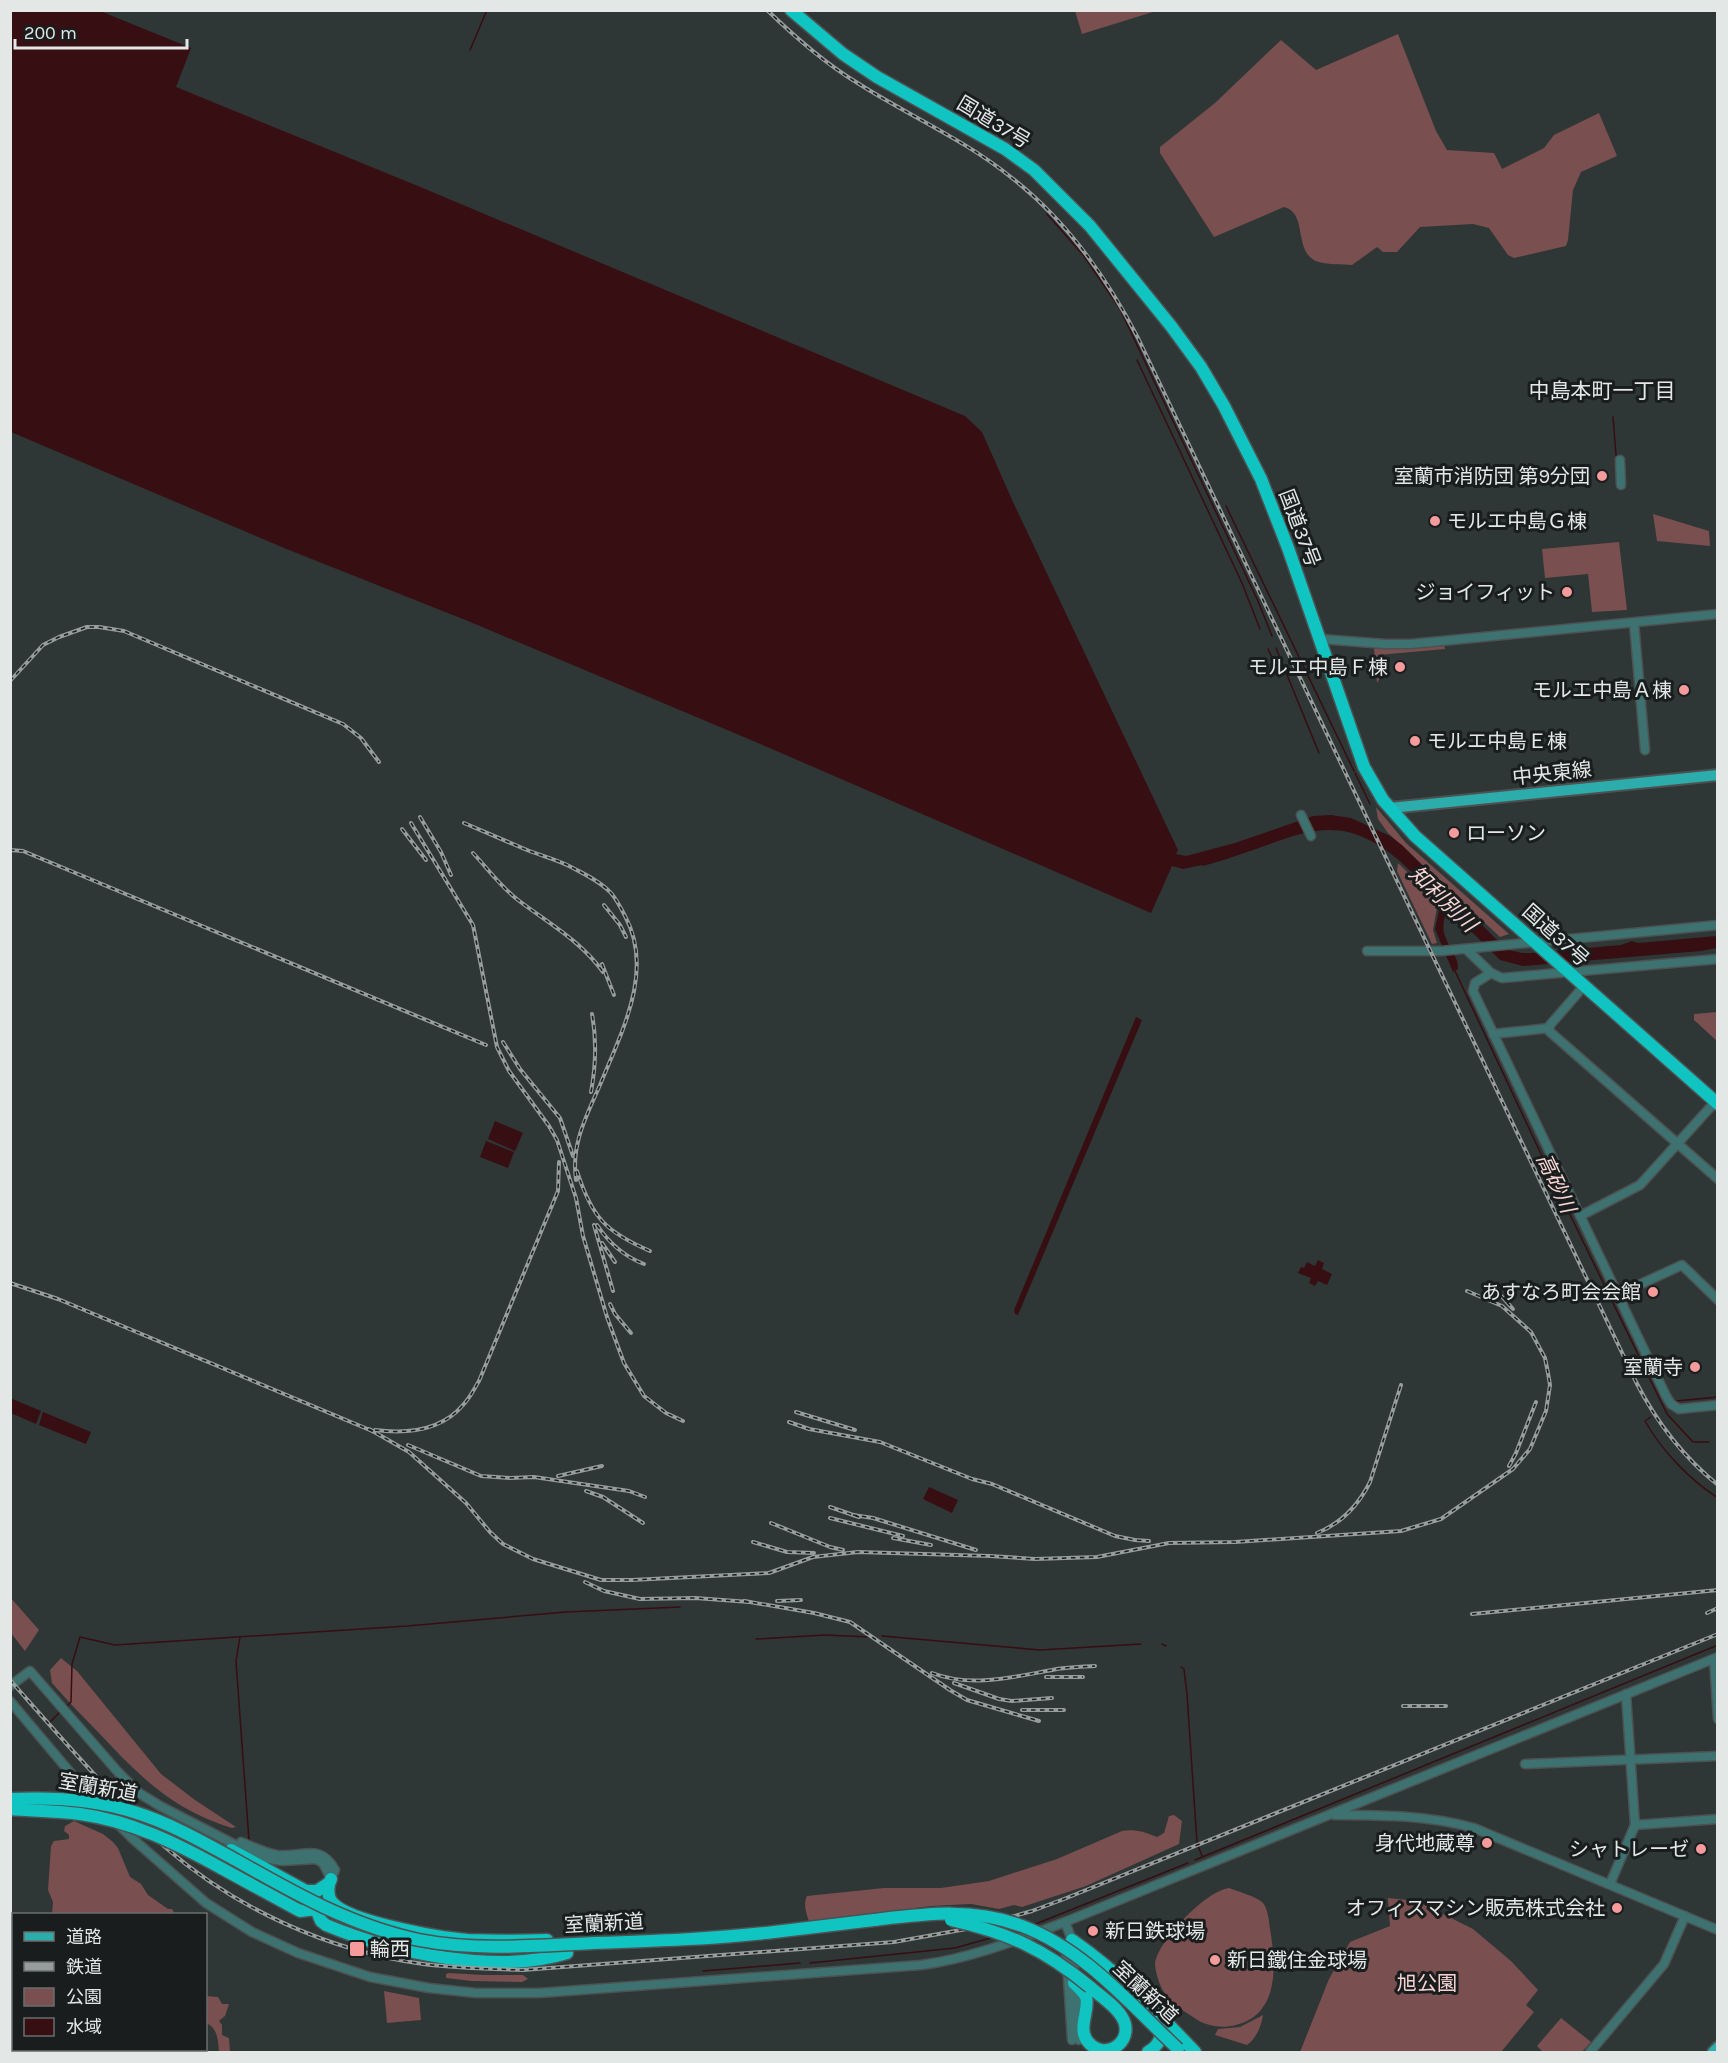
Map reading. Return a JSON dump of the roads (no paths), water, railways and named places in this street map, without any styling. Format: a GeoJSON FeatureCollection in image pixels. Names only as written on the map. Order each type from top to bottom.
{"type":"FeatureCollection","features":[{"type":"Feature","properties":{"kind":"highway","name":"国道37号"},"geometry":{"type":"LineString","coordinates":[[791,10],[835,48],[877,77],[1005,149],[1041,177],[1090,226],[1171,326],[1201,368],[1224,406],[1261,479],[1321,639],[1364,766],[1378,793],[1415,836],[1716,1103]]}},
{"type":"Feature","properties":{"kind":"highway"},"geometry":{"type":"LineString","coordinates":[[39,1797],[68,1793],[125,1802],[181,1823],[306,1891],[317,1891],[329,1883]]}},
{"type":"Feature","properties":{"kind":"highway","name":"室蘭新道"},"geometry":{"type":"LineString","coordinates":[[10,1799],[39,1797],[89,1801],[133,1811],[211,1846],[344,1917],[393,1934],[476,1947],[771,1933],[924,1914],[954,1913],[988,1916],[1021,1925],[1047,1937],[1087,1965],[1179,2049]]}},
{"type":"Feature","properties":{"kind":"highway","name":"室蘭新道"},"geometry":{"type":"LineString","coordinates":[[10,1808],[64,1806],[141,1822],[171,1835],[344,1924],[392,1941],[420,1947],[484,1954],[567,1953],[746,1942],[895,1924],[951,1920],[998,1926],[1044,1944],[1068,1959],[1179,2049]]}},
{"type":"Feature","properties":{"kind":"highway"},"geometry":{"type":"LineString","coordinates":[[10,1808],[106,1819],[160,1837],[300,1911],[316,1909]]}},
{"type":"Feature","properties":{"kind":"highway"},"geometry":{"type":"LineString","coordinates":[[329,1883],[332,1902],[350,1913],[428,1935],[469,1940],[599,1938],[635,1941]]}},
{"type":"Feature","properties":{"kind":"highway"},"geometry":{"type":"LineString","coordinates":[[329,1883],[315,1906],[321,1921],[372,1942],[433,1956],[483,1961],[536,1960],[567,1953]]}},
{"type":"Feature","properties":{"kind":"highway"},"geometry":{"type":"LineString","coordinates":[[924,1914],[952,1908],[976,1909],[1027,1921],[1057,1937],[1088,1958],[1154,2018],[1161,2031],[1161,2038],[1157,2045],[1148,2052]]}},
{"type":"Feature","properties":{"kind":"highway"},"geometry":{"type":"LineString","coordinates":[[951,1920],[993,1930],[1032,1946],[1067,1968],[1117,2012],[1125,2025],[1124,2038],[1114,2048],[1107,2051],[1097,2049],[1086,2039],[1083,2024],[1086,2000],[1084,1994],[1074,1983]]}},
{"type":"Feature","properties":{"kind":"highway"},"geometry":{"type":"LineString","coordinates":[[1072,1940],[1122,1979],[1176,2030],[1179,2049],[1196,2052]]}},
{"type":"Feature","properties":{"kind":"highway"},"geometry":{"type":"LineString","coordinates":[[1075,2040],[1088,2052]]}},
{"type":"Feature","properties":{"kind":"main road","name":"中央東線"},"geometry":{"type":"LineString","coordinates":[[1390,808],[1718,775]]}},
{"type":"Feature","properties":{"kind":"main road"},"geometry":{"type":"LineString","coordinates":[[1713,2052],[1718,2047]]}},
{"type":"Feature","properties":{"kind":"street"},"geometry":{"type":"LineString","coordinates":[[1620,460],[1621,485]]}},
{"type":"Feature","properties":{"kind":"street"},"geometry":{"type":"LineString","coordinates":[[1321,639],[1400,644],[1718,614]]}},
{"type":"Feature","properties":{"kind":"street"},"geometry":{"type":"LineString","coordinates":[[1634,623],[1645,750]]}},
{"type":"Feature","properties":{"kind":"street"},"geometry":{"type":"LineString","coordinates":[[1301,815],[1311,836]]}},
{"type":"Feature","properties":{"kind":"street"},"geometry":{"type":"LineString","coordinates":[[1367,951],[1441,951],[1508,945],[1539,946],[1718,925]]}},
{"type":"Feature","properties":{"kind":"street"},"geometry":{"type":"LineString","coordinates":[[1466,949],[1491,973],[1502,978],[1564,969],[1718,959]]}},
{"type":"Feature","properties":{"kind":"street"},"geometry":{"type":"LineString","coordinates":[[1491,973],[1475,983],[1473,987],[1493,1034],[1671,1404],[1679,1409],[1718,1405]]}},
{"type":"Feature","properties":{"kind":"street"},"geometry":{"type":"LineString","coordinates":[[1493,1034],[1549,1028],[1584,986]]}},
{"type":"Feature","properties":{"kind":"street"},"geometry":{"type":"LineString","coordinates":[[1549,1028],[1718,1179]]}},
{"type":"Feature","properties":{"kind":"street"},"geometry":{"type":"LineString","coordinates":[[1580,1216],[1640,1185],[1716,1103]]}},
{"type":"Feature","properties":{"kind":"street"},"geometry":{"type":"LineString","coordinates":[[1617,1295],[1682,1265],[1718,1300]]}},
{"type":"Feature","properties":{"kind":"street"},"geometry":{"type":"LineString","coordinates":[[10,1701],[90,1796],[132,1838],[206,1903],[229,1919],[272,1942],[328,1964],[370,1977],[476,1994],[539,1994],[945,1962],[994,1949],[1063,1923],[1716,1658],[1718,1719]]}},
{"type":"Feature","properties":{"kind":"street"},"geometry":{"type":"LineString","coordinates":[[10,1686],[30,1671],[118,1772],[140,1793],[160,1806],[261,1858],[284,1861],[316,1859],[323,1863],[329,1883]]}},
{"type":"Feature","properties":{"kind":"street"},"geometry":{"type":"LineString","coordinates":[[1610,1884],[1635,1825],[1626,1694]]}},
{"type":"Feature","properties":{"kind":"street"},"geometry":{"type":"LineString","coordinates":[[1525,1764],[1718,1756]]}},
{"type":"Feature","properties":{"kind":"street"},"geometry":{"type":"LineString","coordinates":[[1332,1815],[1401,1815],[1452,1822],[1494,1835],[1718,1930]]}},
{"type":"Feature","properties":{"kind":"street"},"geometry":{"type":"LineString","coordinates":[[1635,1825],[1718,1819]]}},
{"type":"Feature","properties":{"kind":"street"},"geometry":{"type":"LineString","coordinates":[[1590,2052],[1664,1964],[1685,1916]]}},
{"type":"Feature","properties":{"kind":"street"},"geometry":{"type":"LineString","coordinates":[[1063,1923],[1072,1940],[1075,2040]]}},
{"type":"Feature","properties":{"kind":"street"},"geometry":{"type":"LineString","coordinates":[[1063,1923],[1075,2040]]}},
{"type":"Feature","properties":{"kind":"water","name":"知利別川"},"geometry":{"type":"Polygon","coordinates":[[[10,11],[100,11],[191,48],[176,87],[965,416],[982,432],[1178,850],[1176,854],[1186,856],[1235,843],[1313,816],[1331,815],[1351,818],[1390,836],[1402,845],[1509,950],[1531,953],[1621,945],[1632,941],[1638,943],[1717,936],[1717,948],[1523,966],[1500,960],[1472,932],[1461,926],[1458,918],[1447,909],[1444,933],[1458,964],[1458,969],[1453,972],[1435,929],[1441,901],[1408,868],[1381,847],[1355,834],[1324,830],[1294,836],[1203,866],[1183,869],[1172,866],[1151,913],[751,740],[468,621],[289,550],[11,432],[10,11]]]}},
{"type":"Feature","properties":{"kind":"water"},"geometry":{"type":"Polygon","coordinates":[[[1136,1017],[1142,1020],[1018,1315],[1015,1314],[1014,1310],[1136,1017]]]}},
{"type":"Feature","properties":{"kind":"water"},"geometry":{"type":"Polygon","coordinates":[[[495,1121],[523,1133],[515,1151],[488,1139],[495,1121]]]}},
{"type":"Feature","properties":{"kind":"water"},"geometry":{"type":"Polygon","coordinates":[[[486,1141],[514,1152],[508,1168],[480,1157],[486,1141]]]}},
{"type":"Feature","properties":{"kind":"water"},"geometry":{"type":"Polygon","coordinates":[[[1318,1260],[1324,1263],[1322,1269],[1332,1274],[1327,1285],[1318,1281],[1315,1286],[1309,1283],[1311,1278],[1298,1273],[1307,1262],[1315,1266],[1318,1260]]]}},
{"type":"Feature","properties":{"kind":"water"},"geometry":{"type":"Polygon","coordinates":[[[10,1398],[41,1411],[36,1424],[11,1413],[10,1398]]]}},
{"type":"Feature","properties":{"kind":"water"},"geometry":{"type":"Polygon","coordinates":[[[43,1412],[91,1432],[86,1444],[39,1425],[43,1412]]]}},
{"type":"Feature","properties":{"kind":"water"},"geometry":{"type":"Polygon","coordinates":[[[929,1487],[958,1500],[952,1513],[923,1499],[929,1487]]]}},
{"type":"Feature","properties":{"kind":"waterway"},"geometry":{"type":"LineString","coordinates":[[470,50],[487,10]]}},
{"type":"Feature","properties":{"kind":"waterway"},"geometry":{"type":"LineString","coordinates":[[1047,214],[1084,256],[1120,309],[1258,601],[1272,636]]}},
{"type":"Feature","properties":{"kind":"waterway"},"geometry":{"type":"LineString","coordinates":[[1137,360],[1242,583],[1260,629]]}},
{"type":"Feature","properties":{"kind":"waterway"},"geometry":{"type":"LineString","coordinates":[[1613,417],[1616,455]]}},
{"type":"Feature","properties":{"kind":"waterway"},"geometry":{"type":"LineString","coordinates":[[1226,506],[1354,771]]}},
{"type":"Feature","properties":{"kind":"waterway"},"geometry":{"type":"LineString","coordinates":[[1276,648],[1319,753]]}},
{"type":"Feature","properties":{"kind":"waterway"},"geometry":{"type":"LineString","coordinates":[[1268,649],[1277,668]]}},
{"type":"Feature","properties":{"kind":"waterway"},"geometry":{"type":"LineString","coordinates":[[1355,773],[1370,804]]}},
{"type":"Feature","properties":{"kind":"waterway","name":"高砂川"},"geometry":{"type":"LineString","coordinates":[[1455,971],[1667,1414],[1693,1442],[1709,1442]]}},
{"type":"Feature","properties":{"kind":"waterway"},"geometry":{"type":"LineString","coordinates":[[1676,1401],[1718,1397]]}},
{"type":"Feature","properties":{"kind":"waterway"},"geometry":{"type":"LineString","coordinates":[[1651,1417],[1645,1421],[1668,1454],[1718,1498]]}},
{"type":"Feature","properties":{"kind":"waterway"},"geometry":{"type":"LineString","coordinates":[[67,1706],[71,1702],[72,1664],[80,1637],[115,1645],[407,1626],[566,1612],[680,1607]]}},
{"type":"Feature","properties":{"kind":"waterway"},"geometry":{"type":"LineString","coordinates":[[756,1639],[825,1635],[870,1637]]}},
{"type":"Feature","properties":{"kind":"waterway"},"geometry":{"type":"LineString","coordinates":[[882,1636],[1040,1650],[1141,1644]]}},
{"type":"Feature","properties":{"kind":"waterway"},"geometry":{"type":"LineString","coordinates":[[240,1637],[236,1661],[249,1841]]}},
{"type":"Feature","properties":{"kind":"waterway"},"geometry":{"type":"LineString","coordinates":[[1162,1644],[1166,1646]]}},
{"type":"Feature","properties":{"kind":"waterway"},"geometry":{"type":"LineString","coordinates":[[1195,1860],[1718,1645]]}},
{"type":"Feature","properties":{"kind":"waterway"},"geometry":{"type":"LineString","coordinates":[[1181,1667],[1184,1669],[1187,1694],[1197,1843],[1202,1856]]}},
{"type":"Feature","properties":{"kind":"waterway"},"geometry":{"type":"LineString","coordinates":[[50,1722],[61,1711]]}},
{"type":"Feature","properties":{"kind":"waterway"},"geometry":{"type":"LineString","coordinates":[[1033,1925],[1188,1863]]}},
{"type":"Feature","properties":{"kind":"waterway"},"geometry":{"type":"LineString","coordinates":[[810,1963],[955,1948],[994,1937]]}},
{"type":"Feature","properties":{"kind":"waterway"},"geometry":{"type":"LineString","coordinates":[[703,1971],[800,1963]]}},
{"type":"Feature","properties":{"kind":"railway"},"geometry":{"type":"LineString","coordinates":[[767,10],[832,66],[875,94],[975,151],[1012,178],[1068,231],[1099,271],[1138,338],[1636,1382],[1671,1438],[1718,1485]]}},
{"type":"Feature","properties":{"kind":"railway"},"geometry":{"type":"LineString","coordinates":[[10,681],[43,645],[59,637],[87,627],[124,631],[343,724],[361,738],[379,762]]}},
{"type":"Feature","properties":{"kind":"railway"},"geometry":{"type":"LineString","coordinates":[[420,817],[441,852],[451,875]]}},
{"type":"Feature","properties":{"kind":"railway"},"geometry":{"type":"LineString","coordinates":[[411,823],[473,925],[497,1047],[509,1071],[557,1140],[576,1198],[583,1236],[607,1317],[624,1363],[644,1396],[666,1413],[683,1421]]}},
{"type":"Feature","properties":{"kind":"railway"},"geometry":{"type":"LineString","coordinates":[[464,823],[562,863],[598,882],[617,901],[633,937],[637,958],[632,1002],[581,1131],[576,1154],[576,1180]]}},
{"type":"Feature","properties":{"kind":"railway"},"geometry":{"type":"LineString","coordinates":[[402,829],[426,860]]}},
{"type":"Feature","properties":{"kind":"railway"},"geometry":{"type":"LineString","coordinates":[[10,850],[23,851],[486,1045]]}},
{"type":"Feature","properties":{"kind":"railway"},"geometry":{"type":"LineString","coordinates":[[473,853],[512,895],[585,951],[603,972]]}},
{"type":"Feature","properties":{"kind":"railway"},"geometry":{"type":"LineString","coordinates":[[604,905],[620,925],[626,937]]}},
{"type":"Feature","properties":{"kind":"railway"},"geometry":{"type":"LineString","coordinates":[[602,964],[614,995]]}},
{"type":"Feature","properties":{"kind":"railway"},"geometry":{"type":"LineString","coordinates":[[591,1092],[595,1053],[592,1014]]}},
{"type":"Feature","properties":{"kind":"railway"},"geometry":{"type":"LineString","coordinates":[[503,1042],[520,1069],[560,1118],[573,1156]]}},
{"type":"Feature","properties":{"kind":"railway"},"geometry":{"type":"LineString","coordinates":[[375,1430],[423,1429],[454,1414],[470,1396],[479,1381],[558,1191],[559,1162]]}},
{"type":"Feature","properties":{"kind":"railway"},"geometry":{"type":"LineString","coordinates":[[577,1171],[589,1201],[603,1222],[622,1237],[650,1251]]}},
{"type":"Feature","properties":{"kind":"railway"},"geometry":{"type":"LineString","coordinates":[[594,1225],[613,1291]]}},
{"type":"Feature","properties":{"kind":"railway"},"geometry":{"type":"LineString","coordinates":[[597,1225],[617,1248],[644,1264]]}},
{"type":"Feature","properties":{"kind":"railway"},"geometry":{"type":"LineString","coordinates":[[602,1243],[615,1262]]}},
{"type":"Feature","properties":{"kind":"railway"},"geometry":{"type":"LineString","coordinates":[[10,1283],[58,1299],[377,1433]]}},
{"type":"Feature","properties":{"kind":"railway"},"geometry":{"type":"LineString","coordinates":[[1495,1289],[1513,1309]]}},
{"type":"Feature","properties":{"kind":"railway"},"geometry":{"type":"LineString","coordinates":[[369,1429],[409,1452],[466,1503],[503,1544],[533,1559],[601,1580],[769,1573],[813,1557],[858,1552],[1035,1559],[1097,1557],[1169,1543],[1235,1542],[1401,1531],[1441,1519],[1513,1469],[1530,1449],[1546,1411],[1550,1385],[1548,1373],[1545,1358],[1531,1332],[1502,1306],[1467,1291]]}},
{"type":"Feature","properties":{"kind":"railway"},"geometry":{"type":"LineString","coordinates":[[610,1304],[615,1314],[631,1333]]}},
{"type":"Feature","properties":{"kind":"railway"},"geometry":{"type":"LineString","coordinates":[[1317,1533],[1342,1519],[1365,1491],[1370,1482],[1401,1385]]}},
{"type":"Feature","properties":{"kind":"railway"},"geometry":{"type":"LineString","coordinates":[[1509,1466],[1536,1402]]}},
{"type":"Feature","properties":{"kind":"railway"},"geometry":{"type":"LineString","coordinates":[[796,1412],[855,1430]]}},
{"type":"Feature","properties":{"kind":"railway"},"geometry":{"type":"LineString","coordinates":[[789,1422],[809,1429],[880,1442],[972,1479],[992,1484],[1115,1536],[1149,1541]]}},
{"type":"Feature","properties":{"kind":"railway"},"geometry":{"type":"LineString","coordinates":[[408,1445],[481,1476],[534,1477],[629,1491],[645,1497]]}},
{"type":"Feature","properties":{"kind":"railway"},"geometry":{"type":"LineString","coordinates":[[558,1476],[602,1466]]}},
{"type":"Feature","properties":{"kind":"railway"},"geometry":{"type":"LineString","coordinates":[[586,1491],[603,1497],[643,1523]]}},
{"type":"Feature","properties":{"kind":"railway"},"geometry":{"type":"LineString","coordinates":[[830,1507],[859,1517]]}},
{"type":"Feature","properties":{"kind":"railway"},"geometry":{"type":"LineString","coordinates":[[853,1515],[873,1518],[976,1550]]}},
{"type":"Feature","properties":{"kind":"railway"},"geometry":{"type":"LineString","coordinates":[[830,1518],[903,1536]]}},
{"type":"Feature","properties":{"kind":"railway"},"geometry":{"type":"LineString","coordinates":[[771,1523],[843,1550]]}},
{"type":"Feature","properties":{"kind":"railway"},"geometry":{"type":"LineString","coordinates":[[893,1538],[931,1545]]}},
{"type":"Feature","properties":{"kind":"railway"},"geometry":{"type":"LineString","coordinates":[[753,1542],[787,1552],[814,1553]]}},
{"type":"Feature","properties":{"kind":"railway"},"geometry":{"type":"LineString","coordinates":[[585,1582],[604,1591],[640,1599],[695,1598],[750,1602]]}},
{"type":"Feature","properties":{"kind":"railway"},"geometry":{"type":"LineString","coordinates":[[1472,1614],[1718,1590]]}},
{"type":"Feature","properties":{"kind":"railway"},"geometry":{"type":"LineString","coordinates":[[777,1601],[801,1600]]}},
{"type":"Feature","properties":{"kind":"railway"},"geometry":{"type":"LineString","coordinates":[[744,1601],[814,1613],[850,1622],[967,1700],[1039,1721]]}},
{"type":"Feature","properties":{"kind":"railway"},"geometry":{"type":"LineString","coordinates":[[1707,1613],[1718,1608]]}},
{"type":"Feature","properties":{"kind":"railway"},"geometry":{"type":"LineString","coordinates":[[10,1680],[96,1777],[145,1828],[193,1869],[222,1890],[253,1908],[319,1938],[388,1958],[423,1964],[523,1970],[894,1942],[972,1928],[1032,1911],[1064,1899],[1718,1634]]}},
{"type":"Feature","properties":{"kind":"railway"},"geometry":{"type":"LineString","coordinates":[[932,1673],[962,1680],[992,1680],[1063,1668],[1095,1666]]}},
{"type":"Feature","properties":{"kind":"railway"},"geometry":{"type":"LineString","coordinates":[[1046,1677],[1083,1677]]}},
{"type":"Feature","properties":{"kind":"railway"},"geometry":{"type":"LineString","coordinates":[[954,1683],[999,1699],[1012,1701],[1052,1698]]}},
{"type":"Feature","properties":{"kind":"railway"},"geometry":{"type":"LineString","coordinates":[[1403,1706],[1446,1706]]}},
{"type":"Feature","properties":{"kind":"railway"},"geometry":{"type":"LineString","coordinates":[[1022,1710],[1064,1710]]}},
{"type":"Feature","properties":{"kind":"place","name":"室蘭市消防団 第9分団"},"geometry":{"type":"Point","coordinates":[1602,476]}},
{"type":"Feature","properties":{"kind":"place","name":"モルエ中島Ｇ棟"},"geometry":{"type":"Point","coordinates":[1435,521]}},
{"type":"Feature","properties":{"kind":"place","name":"ジョイフィット"},"geometry":{"type":"Point","coordinates":[1567,592]}},
{"type":"Feature","properties":{"kind":"place","name":"モルエ中島Ｆ棟"},"geometry":{"type":"Point","coordinates":[1400,667]}},
{"type":"Feature","properties":{"kind":"place","name":"モルエ中島Ａ棟"},"geometry":{"type":"Point","coordinates":[1684,690]}},
{"type":"Feature","properties":{"kind":"place","name":"モルエ中島Ｅ棟"},"geometry":{"type":"Point","coordinates":[1415,741]}},
{"type":"Feature","properties":{"kind":"place","name":"ローソン"},"geometry":{"type":"Point","coordinates":[1454,833]}},
{"type":"Feature","properties":{"kind":"place","name":"あすなろ町会会館"},"geometry":{"type":"Point","coordinates":[1653,1292]}},
{"type":"Feature","properties":{"kind":"place","name":"室蘭寺"},"geometry":{"type":"Point","coordinates":[1695,1367]}},
{"type":"Feature","properties":{"kind":"place","name":"身代地蔵尊"},"geometry":{"type":"Point","coordinates":[1487,1843]}},
{"type":"Feature","properties":{"kind":"place","name":"シャトレーゼ"},"geometry":{"type":"Point","coordinates":[1701,1849]}},
{"type":"Feature","properties":{"kind":"place","name":"オフィスマシン販売株式会社"},"geometry":{"type":"Point","coordinates":[1617,1908]}},
{"type":"Feature","properties":{"kind":"place","name":"新日鉄球場"},"geometry":{"type":"Point","coordinates":[1093,1931]}},
{"type":"Feature","properties":{"kind":"place","name":"輪西"},"geometry":{"type":"Point","coordinates":[357,1949]}},
{"type":"Feature","properties":{"kind":"place","name":"新日鐵住金球場"},"geometry":{"type":"Point","coordinates":[1215,1960]}},
{"type":"Feature","properties":{"kind":"district","name":"中島本町一丁目"},"geometry":{"type":"Point","coordinates":[1602,391]}},
{"type":"Feature","properties":{"kind":"park label","name":"旭公園"},"geometry":{"type":"Point","coordinates":[1427,1983]}}]}
